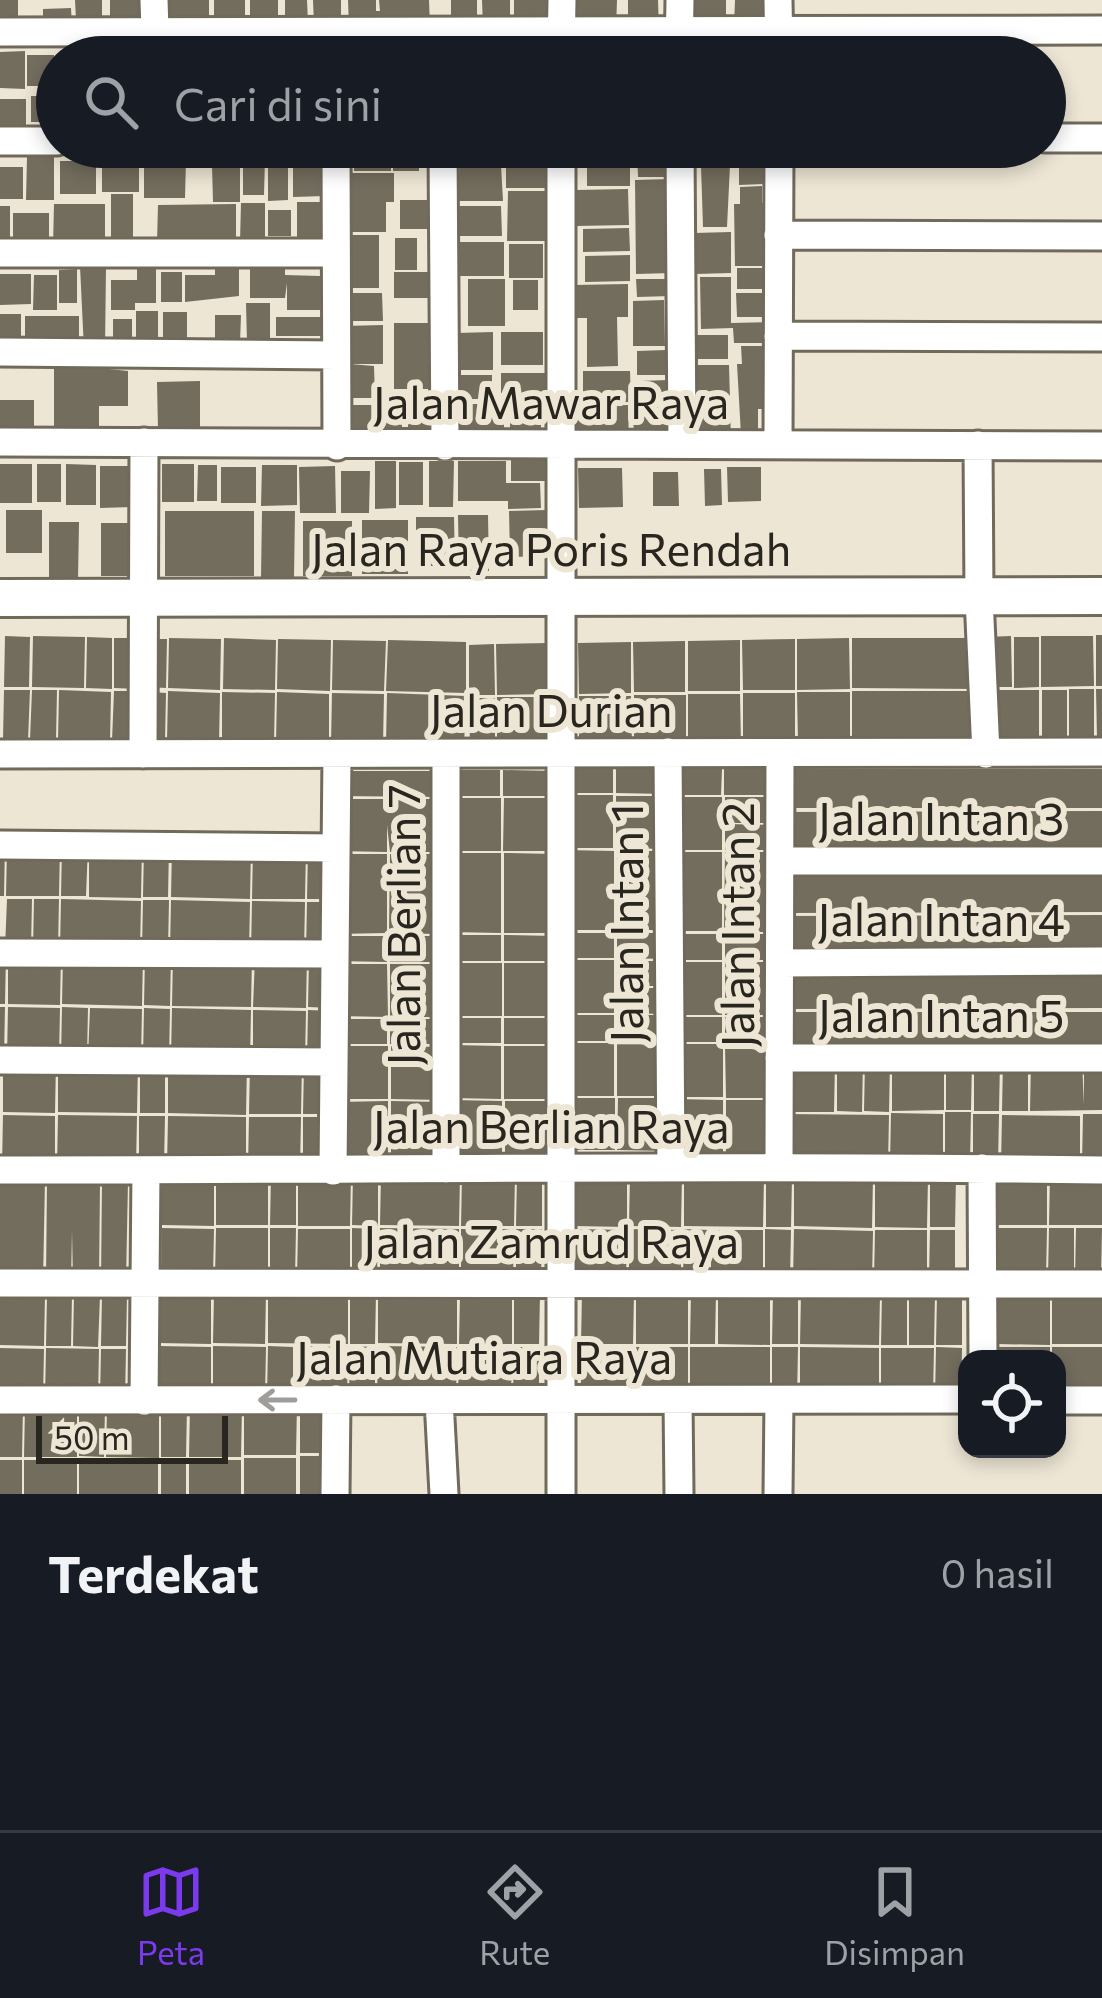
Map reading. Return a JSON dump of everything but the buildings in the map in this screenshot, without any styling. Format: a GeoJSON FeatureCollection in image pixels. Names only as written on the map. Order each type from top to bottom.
{"type":"FeatureCollection","features":[{"type":"Feature","properties":{"kind":"street"},"geometry":{"type":"LineString","coordinates":[[154,0],[154,31]]}},
{"type":"Feature","properties":{"kind":"street"},"geometry":{"type":"LineString","coordinates":[[561,36],[562,0]]}},
{"type":"Feature","properties":{"kind":"street"},"geometry":{"type":"LineString","coordinates":[[679,36],[680,0]]}},
{"type":"Feature","properties":{"kind":"street"},"geometry":{"type":"LineString","coordinates":[[778,0],[778,36]]}},
{"type":"Feature","properties":{"kind":"street"},"geometry":{"type":"LineString","coordinates":[[963,36],[1102,30]]}},
{"type":"Feature","properties":{"kind":"street"},"geometry":{"type":"LineString","coordinates":[[0,32],[154,31],[219,36]]}},
{"type":"Feature","properties":{"kind":"street"},"geometry":{"type":"LineString","coordinates":[[1066,138],[1102,138]]}},
{"type":"Feature","properties":{"kind":"street"},"geometry":{"type":"LineString","coordinates":[[0,140],[36,141]]}},
{"type":"Feature","properties":{"kind":"street"},"geometry":{"type":"LineString","coordinates":[[336,168],[337,446]]}},
{"type":"Feature","properties":{"kind":"street"},"geometry":{"type":"LineString","coordinates":[[442,168],[445,446]]}},
{"type":"Feature","properties":{"kind":"street"},"geometry":{"type":"LineString","coordinates":[[561,168],[561,1494]]}},
{"type":"Feature","properties":{"kind":"street"},"geometry":{"type":"LineString","coordinates":[[680,168],[682,444]]}},
{"type":"Feature","properties":{"kind":"street"},"geometry":{"type":"LineString","coordinates":[[778,443],[779,168]]}},
{"type":"Feature","properties":{"kind":"street"},"geometry":{"type":"LineString","coordinates":[[778,236],[1102,236]]}},
{"type":"Feature","properties":{"kind":"street"},"geometry":{"type":"LineString","coordinates":[[0,253],[334,253]]}},
{"type":"Feature","properties":{"kind":"street"},"geometry":{"type":"LineString","coordinates":[[778,336],[1102,337]]}},
{"type":"Feature","properties":{"kind":"street"},"geometry":{"type":"LineString","coordinates":[[0,352],[336,355]]}},
{"type":"Feature","properties":{"kind":"street","name":"Jalan Mawar Raya"},"geometry":{"type":"LineString","coordinates":[[0,442],[1102,446]]}},
{"type":"Feature","properties":{"kind":"street"},"geometry":{"type":"LineString","coordinates":[[143,754],[144,442]]}},
{"type":"Feature","properties":{"kind":"street"},"geometry":{"type":"LineString","coordinates":[[978,445],[986,754]]}},
{"type":"Feature","properties":{"kind":"street","name":"Jalan Raya Poris Rendah"},"geometry":{"type":"LineString","coordinates":[[0,598],[559,606],[1102,596]]}},
{"type":"Feature","properties":{"kind":"street","name":"Jalan Intan 1"},"geometry":{"type":"LineString","coordinates":[[668,752],[671,1166]]}},
{"type":"Feature","properties":{"kind":"street","name":"Jalan Durian"},"geometry":{"type":"LineString","coordinates":[[0,754],[1102,752]]}},
{"type":"Feature","properties":{"kind":"street"},"geometry":{"type":"LineString","coordinates":[[333,1171],[337,754]]}},
{"type":"Feature","properties":{"kind":"street","name":"Jalan Berlian 7"},"geometry":{"type":"LineString","coordinates":[[446,754],[446,1168]]}},
{"type":"Feature","properties":{"kind":"street","name":"Jalan Intan 2"},"geometry":{"type":"LineString","coordinates":[[779,1168],[780,754]]}},
{"type":"Feature","properties":{"kind":"street"},"geometry":{"type":"LineString","coordinates":[[0,845],[336,848]]}},
{"type":"Feature","properties":{"kind":"street","name":"Jalan Intan 3"},"geometry":{"type":"LineString","coordinates":[[780,861],[1102,861]]}},
{"type":"Feature","properties":{"kind":"street"},"geometry":{"type":"LineString","coordinates":[[0,953],[335,954]]}},
{"type":"Feature","properties":{"kind":"street","name":"Jalan Intan 4"},"geometry":{"type":"LineString","coordinates":[[780,963],[1102,961]]}},
{"type":"Feature","properties":{"kind":"street","name":"Jalan Intan 5"},"geometry":{"type":"LineString","coordinates":[[779,1058],[1102,1058]]}},
{"type":"Feature","properties":{"kind":"street"},"geometry":{"type":"LineString","coordinates":[[0,1060],[333,1062]]}},
{"type":"Feature","properties":{"kind":"street","name":"Jalan Berlian Raya"},"geometry":{"type":"LineString","coordinates":[[0,1170],[333,1171],[562,1165],[1102,1169]]}},
{"type":"Feature","properties":{"kind":"street"},"geometry":{"type":"LineString","coordinates":[[982,1168],[983,1350]]}},
{"type":"Feature","properties":{"kind":"street"},"geometry":{"type":"LineString","coordinates":[[144,1401],[146,1170]]}},
{"type":"Feature","properties":{"kind":"street","name":"Jalan Zamrud Raya"},"geometry":{"type":"LineString","coordinates":[[0,1283],[1102,1284]]}},
{"type":"Feature","properties":{"kind":"street"},"geometry":{"type":"LineString","coordinates":[[335,1494],[336,1399]]}},
{"type":"Feature","properties":{"kind":"street","name":"Jalan Mutiara Raya"},"geometry":{"type":"LineString","coordinates":[[0,1400],[958,1399]]}},
{"type":"Feature","properties":{"kind":"street"},"geometry":{"type":"LineString","coordinates":[[439,1400],[444,1494]]}},
{"type":"Feature","properties":{"kind":"street"},"geometry":{"type":"LineString","coordinates":[[678,1400],[679,1494]]}},
{"type":"Feature","properties":{"kind":"street"},"geometry":{"type":"LineString","coordinates":[[778,1400],[778,1494]]}},
{"type":"Feature","properties":{"kind":"street"},"geometry":{"type":"LineString","coordinates":[[1066,1400],[1102,1400]]}}]}
